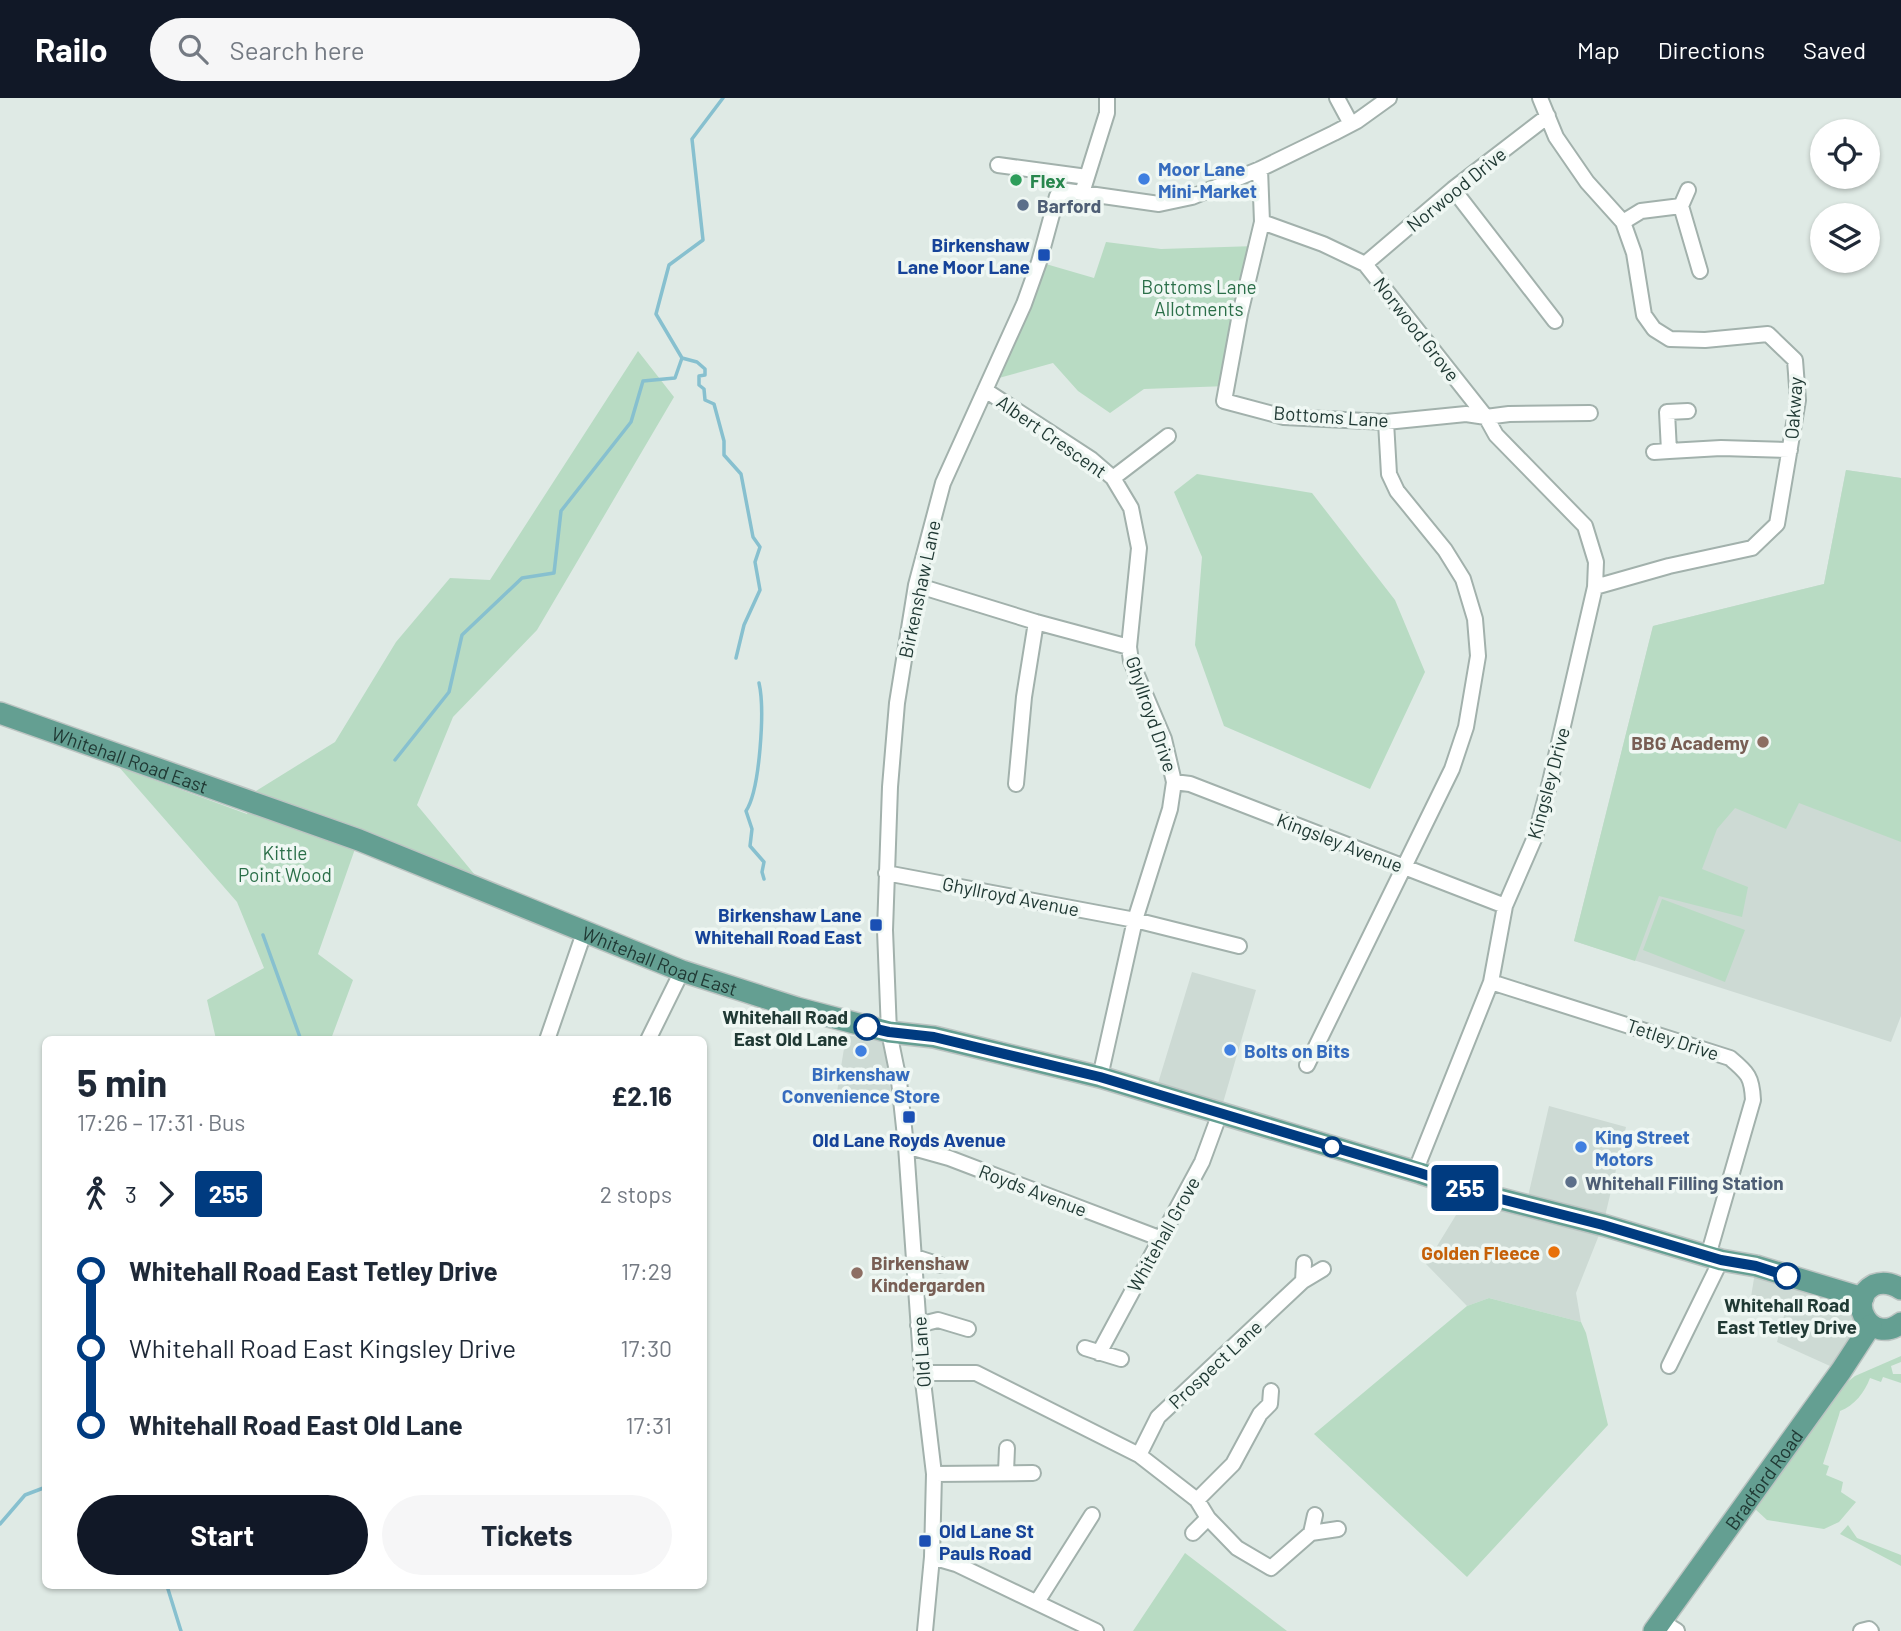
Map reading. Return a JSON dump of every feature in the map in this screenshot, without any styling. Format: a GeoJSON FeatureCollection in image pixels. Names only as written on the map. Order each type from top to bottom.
{"type":"FeatureCollection","features":[{"type":"Feature","properties":{"kind":"main road","name":"Whitehall Road East"},"geometry":{"type":"LineString","coordinates":[[0,713],[359,841],[682,971],[797,1008],[889,1032],[934,1037],[1100,1077],[1489,1196],[1603,1225],[1714,1258],[1756,1266],[1863,1298]]}},
{"type":"Feature","properties":{"kind":"main road"},"geometry":{"type":"LineString","coordinates":[[1900,1286],[1880,1283],[1869,1289],[1863,1298],[1863,1313],[1871,1325],[1886,1329],[1901,1323]]}},
{"type":"Feature","properties":{"kind":"main road","name":"Bradford Road"},"geometry":{"type":"LineString","coordinates":[[1664,1628],[1871,1325]]}},
{"type":"Feature","properties":{"kind":"street"},"geometry":{"type":"LineString","coordinates":[[1107,98],[1107,113],[1082,193],[1159,204],[1192,197],[1260,169],[1351,124],[1388,98]]}},
{"type":"Feature","properties":{"kind":"street"},"geometry":{"type":"LineString","coordinates":[[1337,98],[1351,124]]}},
{"type":"Feature","properties":{"kind":"street"},"geometry":{"type":"LineString","coordinates":[[1540,98],[1556,137],[1587,182],[1623,222],[1641,211],[1681,206]]}},
{"type":"Feature","properties":{"kind":"street","name":"Norwood Drive"},"geometry":{"type":"LineString","coordinates":[[1366,264],[1453,190],[1548,116]]}},
{"type":"Feature","properties":{"kind":"street"},"geometry":{"type":"LineString","coordinates":[[998,165],[1087,177]]}},
{"type":"Feature","properties":{"kind":"street","name":"Bottoms Lane"},"geometry":{"type":"LineString","coordinates":[[1260,169],[1262,222],[1240,314],[1224,401],[1284,417],[1386,422],[1466,414],[1486,417],[1509,414],[1590,413]]}},
{"type":"Feature","properties":{"kind":"street"},"geometry":{"type":"LineString","coordinates":[[1453,190],[1555,321]]}},
{"type":"Feature","properties":{"kind":"street"},"geometry":{"type":"LineString","coordinates":[[1688,190],[1681,206],[1700,271]]}},
{"type":"Feature","properties":{"kind":"street","name":"Birkenshaw Lane"},"geometry":{"type":"LineString","coordinates":[[889,1032],[886,873],[890,787],[897,703],[916,585],[943,483],[1024,304],[1040,262],[1058,196],[1067,191],[1082,193]]}},
{"type":"Feature","properties":{"kind":"street","name":"Norwood Grove"},"geometry":{"type":"LineString","coordinates":[[1262,222],[1323,244],[1366,264],[1486,417]]}},
{"type":"Feature","properties":{"kind":"street","name":"Oakway"},"geometry":{"type":"LineString","coordinates":[[1595,587],[1681,563],[1752,548],[1777,524],[1798,400],[1795,360],[1768,334],[1705,340],[1670,339],[1654,329],[1644,315],[1634,253],[1623,222]]}},
{"type":"Feature","properties":{"kind":"street","name":"Albert Crescent"},"geometry":{"type":"LineString","coordinates":[[985,390],[1091,458],[1113,478],[1131,508],[1139,548],[1129,647]]}},
{"type":"Feature","properties":{"kind":"street"},"geometry":{"type":"LineString","coordinates":[[1688,411],[1667,412],[1661,451],[1721,448],[1790,450]]}},
{"type":"Feature","properties":{"kind":"street","name":"Kingsley Drive"},"geometry":{"type":"LineString","coordinates":[[1415,1172],[1491,982],[1505,906],[1535,837],[1550,782],[1595,587],[1596,562],[1585,526],[1496,435],[1486,417]]}},
{"type":"Feature","properties":{"kind":"street"},"geometry":{"type":"LineString","coordinates":[[1307,1065],[1452,769],[1466,727],[1478,656],[1475,620],[1463,579],[1445,550],[1396,491],[1389,474],[1386,422]]}},
{"type":"Feature","properties":{"kind":"street"},"geometry":{"type":"LineString","coordinates":[[1113,478],[1168,436]]}},
{"type":"Feature","properties":{"kind":"street","name":"Ghyllroyd Drive"},"geometry":{"type":"LineString","coordinates":[[916,585],[1129,647],[1131,661],[1164,739],[1174,782],[1170,809],[1135,920],[1100,1077]]}},
{"type":"Feature","properties":{"kind":"street"},"geometry":{"type":"LineString","coordinates":[[1016,784],[1024,697],[1036,622]]}},
{"type":"Feature","properties":{"kind":"street","name":"Kingsley Avenue"},"geometry":{"type":"LineString","coordinates":[[1174,782],[1190,784],[1505,906]]}},
{"type":"Feature","properties":{"kind":"street","name":"Ghyllroyd Avenue"},"geometry":{"type":"LineString","coordinates":[[886,873],[1135,920],[1239,946]]}},
{"type":"Feature","properties":{"kind":"street"},"geometry":{"type":"LineString","coordinates":[[548,1036],[585,930]]}},
{"type":"Feature","properties":{"kind":"street"},"geometry":{"type":"LineString","coordinates":[[650,1036],[682,971]]}},
{"type":"Feature","properties":{"kind":"street","name":"Tetley Drive"},"geometry":{"type":"LineString","coordinates":[[1491,982],[1730,1058],[1747,1072],[1752,1083],[1753,1100],[1714,1258],[1670,1366]]}},
{"type":"Feature","properties":{"kind":"street","name":"Old Lane"},"geometry":{"type":"LineString","coordinates":[[889,1032],[906,1146],[922,1373],[934,1474],[932,1557],[925,1631]]}},
{"type":"Feature","properties":{"kind":"street","name":"Whitehall Grove"},"geometry":{"type":"LineString","coordinates":[[1121,1359],[1092,1350],[1202,1162],[1220,1113]]}},
{"type":"Feature","properties":{"kind":"street","name":"Royds Avenue"},"geometry":{"type":"LineString","coordinates":[[906,1146],[950,1158],[1159,1238]]}},
{"type":"Feature","properties":{"kind":"street"},"geometry":{"type":"LineString","coordinates":[[915,1257],[940,1265]]}},
{"type":"Feature","properties":{"kind":"street"},"geometry":{"type":"LineString","coordinates":[[1303,1281],[1304,1263]]}},
{"type":"Feature","properties":{"kind":"street","name":"Prospect Lane"},"geometry":{"type":"LineString","coordinates":[[1139,1455],[1158,1416],[1303,1281],[1323,1269]]}},
{"type":"Feature","properties":{"kind":"street"},"geometry":{"type":"LineString","coordinates":[[918,1325],[939,1320],[968,1329]]}},
{"type":"Feature","properties":{"kind":"street"},"geometry":{"type":"LineString","coordinates":[[922,1373],[976,1373],[1139,1455],[1197,1500],[1208,1518],[1237,1548],[1271,1568],[1311,1533],[1338,1529]]}},
{"type":"Feature","properties":{"kind":"street"},"geometry":{"type":"LineString","coordinates":[[1197,1500],[1233,1464],[1260,1414],[1275,1400]]}},
{"type":"Feature","properties":{"kind":"street"},"geometry":{"type":"LineString","coordinates":[[1006,1472],[1007,1448]]}},
{"type":"Feature","properties":{"kind":"street"},"geometry":{"type":"LineString","coordinates":[[934,1474],[1033,1474]]}},
{"type":"Feature","properties":{"kind":"street"},"geometry":{"type":"LineString","coordinates":[[1311,1533],[1315,1514]]}},
{"type":"Feature","properties":{"kind":"street"},"geometry":{"type":"LineString","coordinates":[[1037,1602],[1092,1515]]}},
{"type":"Feature","properties":{"kind":"street"},"geometry":{"type":"LineString","coordinates":[[1194,1533],[1208,1518]]}},
{"type":"Feature","properties":{"kind":"street"},"geometry":{"type":"LineString","coordinates":[[932,1557],[956,1564],[1096,1631]]}},
{"type":"Feature","properties":{"kind":"street"},"geometry":{"type":"LineString","coordinates":[[1861,1631],[1871,1631]]}},
{"type":"Feature","properties":{"kind":"shaded area","name":"BBG Academy"},"geometry":{"type":"Polygon","coordinates":[[[1846,470],[1901,478],[1901,1016],[1891,1042],[1574,941],[1653,626],[1824,584],[1846,470]]]}},
{"type":"Feature","properties":{"kind":"shaded area"},"geometry":{"type":"Polygon","coordinates":[[[1192,972],[1256,990],[1220,1113],[1155,1093],[1192,972]]]}},
{"type":"Feature","properties":{"kind":"shaded area"},"geometry":{"type":"Polygon","coordinates":[[[846,1036],[883,1037],[891,1095],[850,1103],[836,1098],[846,1036]]]}},
{"type":"Feature","properties":{"kind":"shaded area"},"geometry":{"type":"Polygon","coordinates":[[[1549,1106],[1626,1127],[1603,1225],[1576,1293],[1581,1322],[1489,1298],[1467,1306],[1426,1264],[1464,1202],[1526,1205],[1549,1106]]]}},
{"type":"Feature","properties":{"kind":"shaded area"},"geometry":{"type":"Polygon","coordinates":[[[1756,1266],[1863,1298],[1866,1320],[1841,1371],[1777,1342],[1785,1312],[1751,1297],[1756,1266]]]}},
{"type":"Feature","properties":{"kind":"green space","name":"Bottoms Lane Allotments"},"geometry":{"type":"Polygon","coordinates":[[[1106,242],[1161,249],[1256,246],[1228,386],[1144,389],[1110,413],[1078,391],[1053,363],[988,381],[1039,262],[1094,278],[1106,242]]]}},
{"type":"Feature","properties":{"kind":"green space","name":"Kittle Point Wood"},"geometry":{"type":"Polygon","coordinates":[[[638,351],[674,397],[537,630],[453,717],[417,805],[475,875],[362,829],[318,954],[353,980],[332,1036],[215,1036],[207,1000],[264,968],[237,902],[119,767],[247,814],[256,791],[335,742],[396,642],[450,578],[490,580],[638,351]]]}},
{"type":"Feature","properties":{"kind":"green space","name":"BBG Academy"},"geometry":{"type":"Polygon","coordinates":[[[1846,470],[1901,478],[1901,842],[1799,803],[1786,829],[1735,808],[1717,829],[1702,869],[1748,887],[1742,917],[1659,896],[1635,961],[1574,941],[1653,626],[1824,584],[1846,470]]]}},
{"type":"Feature","properties":{"kind":"green space"},"geometry":{"type":"Polygon","coordinates":[[[1197,474],[1312,493],[1395,600],[1425,672],[1370,789],[1224,726],[1195,645],[1202,557],[1174,492],[1197,474]]]}},
{"type":"Feature","properties":{"kind":"green space"},"geometry":{"type":"Polygon","coordinates":[[[1662,899],[1745,930],[1725,982],[1643,950],[1662,899]]]}},
{"type":"Feature","properties":{"kind":"green space"},"geometry":{"type":"Polygon","coordinates":[[[1489,1298],[1581,1322],[1608,1425],[1467,1577],[1314,1434],[1467,1306],[1489,1298]]]}},
{"type":"Feature","properties":{"kind":"green space"},"geometry":{"type":"Polygon","coordinates":[[[1901,1356],[1901,1362],[1891,1366],[1893,1374],[1901,1374],[1901,1383],[1883,1377],[1881,1382],[1870,1378],[1858,1398],[1840,1411],[1823,1464],[1829,1466],[1826,1475],[1843,1482],[1841,1492],[1856,1502],[1839,1522],[1824,1529],[1767,1520],[1754,1508],[1841,1387],[1855,1376],[1901,1356]]]}},
{"type":"Feature","properties":{"kind":"green space"},"geometry":{"type":"Polygon","coordinates":[[[1848,1525],[1857,1538],[1901,1555],[1901,1566],[1840,1534],[1848,1525]]]}},
{"type":"Feature","properties":{"kind":"green space"},"geometry":{"type":"Polygon","coordinates":[[[1185,1553],[1287,1631],[1133,1631],[1185,1553]]]}},
{"type":"Feature","properties":{"kind":"waterway"},"geometry":{"type":"LineString","coordinates":[[682,358],[656,314],[669,265],[703,240],[692,139],[723,98]]}},
{"type":"Feature","properties":{"kind":"waterway"},"geometry":{"type":"LineString","coordinates":[[682,358],[697,362],[705,369],[705,375],[699,376],[699,385],[704,389],[705,400],[714,404],[724,441],[724,455],[741,474],[753,537],[760,547],[755,562],[760,590],[744,625],[736,658]]}},
{"type":"Feature","properties":{"kind":"waterway"},"geometry":{"type":"LineString","coordinates":[[395,760],[449,692],[462,635],[522,578],[554,573],[561,511],[631,422],[643,381],[675,378],[682,358]]}},
{"type":"Feature","properties":{"kind":"waterway"},"geometry":{"type":"LineString","coordinates":[[759,683],[760,749],[755,786],[746,811],[752,829],[750,846],[764,862],[764,879]]}},
{"type":"Feature","properties":{"kind":"waterway"},"geometry":{"type":"LineString","coordinates":[[263,935],[300,1036]]}},
{"type":"Feature","properties":{"kind":"waterway"},"geometry":{"type":"LineString","coordinates":[[0,1524],[25,1495],[42,1489]]}},
{"type":"Feature","properties":{"kind":"waterway"},"geometry":{"type":"LineString","coordinates":[[168,1589],[181,1631]]}},
{"type":"Feature","properties":{"kind":"bus line","name":"255"},"geometry":{"type":"LineString","coordinates":[[867,1027],[934,1037],[1100,1077],[1489,1196],[1787,1276]]}},
{"type":"Feature","properties":{"kind":"place","name":"Moor Lane Mini-Market"},"geometry":{"type":"Point","coordinates":[1144,179]}},
{"type":"Feature","properties":{"kind":"place","name":"Flex"},"geometry":{"type":"Point","coordinates":[1016,180]}},
{"type":"Feature","properties":{"kind":"place","name":"Barford"},"geometry":{"type":"Point","coordinates":[1023,205]}},
{"type":"Feature","properties":{"kind":"place","name":"Birkenshaw Lane Moor Lane"},"geometry":{"type":"Point","coordinates":[1044,255]}},
{"type":"Feature","properties":{"kind":"place","name":"BBG Academy"},"geometry":{"type":"Point","coordinates":[1763,742]}},
{"type":"Feature","properties":{"kind":"place","name":"Birkenshaw Lane Whitehall Road East"},"geometry":{"type":"Point","coordinates":[876,925]}},
{"type":"Feature","properties":{"kind":"place","name":"Whitehall Road East Old Lane"},"geometry":{"type":"Point","coordinates":[867,1027]}},
{"type":"Feature","properties":{"kind":"place","name":"Bolts on Bits"},"geometry":{"type":"Point","coordinates":[1230,1050]}},
{"type":"Feature","properties":{"kind":"place","name":"Birkenshaw Convenience Store"},"geometry":{"type":"Point","coordinates":[861,1051]}},
{"type":"Feature","properties":{"kind":"place","name":"Old Lane Royds Avenue"},"geometry":{"type":"Point","coordinates":[909,1117]}},
{"type":"Feature","properties":{"kind":"place","name":"King Street Motors"},"geometry":{"type":"Point","coordinates":[1581,1147]}},
{"type":"Feature","properties":{"kind":"place","name":"Whitehall Filling Station"},"geometry":{"type":"Point","coordinates":[1571,1182]}},
{"type":"Feature","properties":{"kind":"place","name":"Golden Fleece"},"geometry":{"type":"Point","coordinates":[1554,1252]}},
{"type":"Feature","properties":{"kind":"place","name":"Birkenshaw Kindergarden"},"geometry":{"type":"Point","coordinates":[857,1273]}},
{"type":"Feature","properties":{"kind":"place","name":"Whitehall Road East Tetley Drive"},"geometry":{"type":"Point","coordinates":[1787,1276]}},
{"type":"Feature","properties":{"kind":"place","name":"Old Lane St Pauls Road"},"geometry":{"type":"Point","coordinates":[925,1541]}}]}
